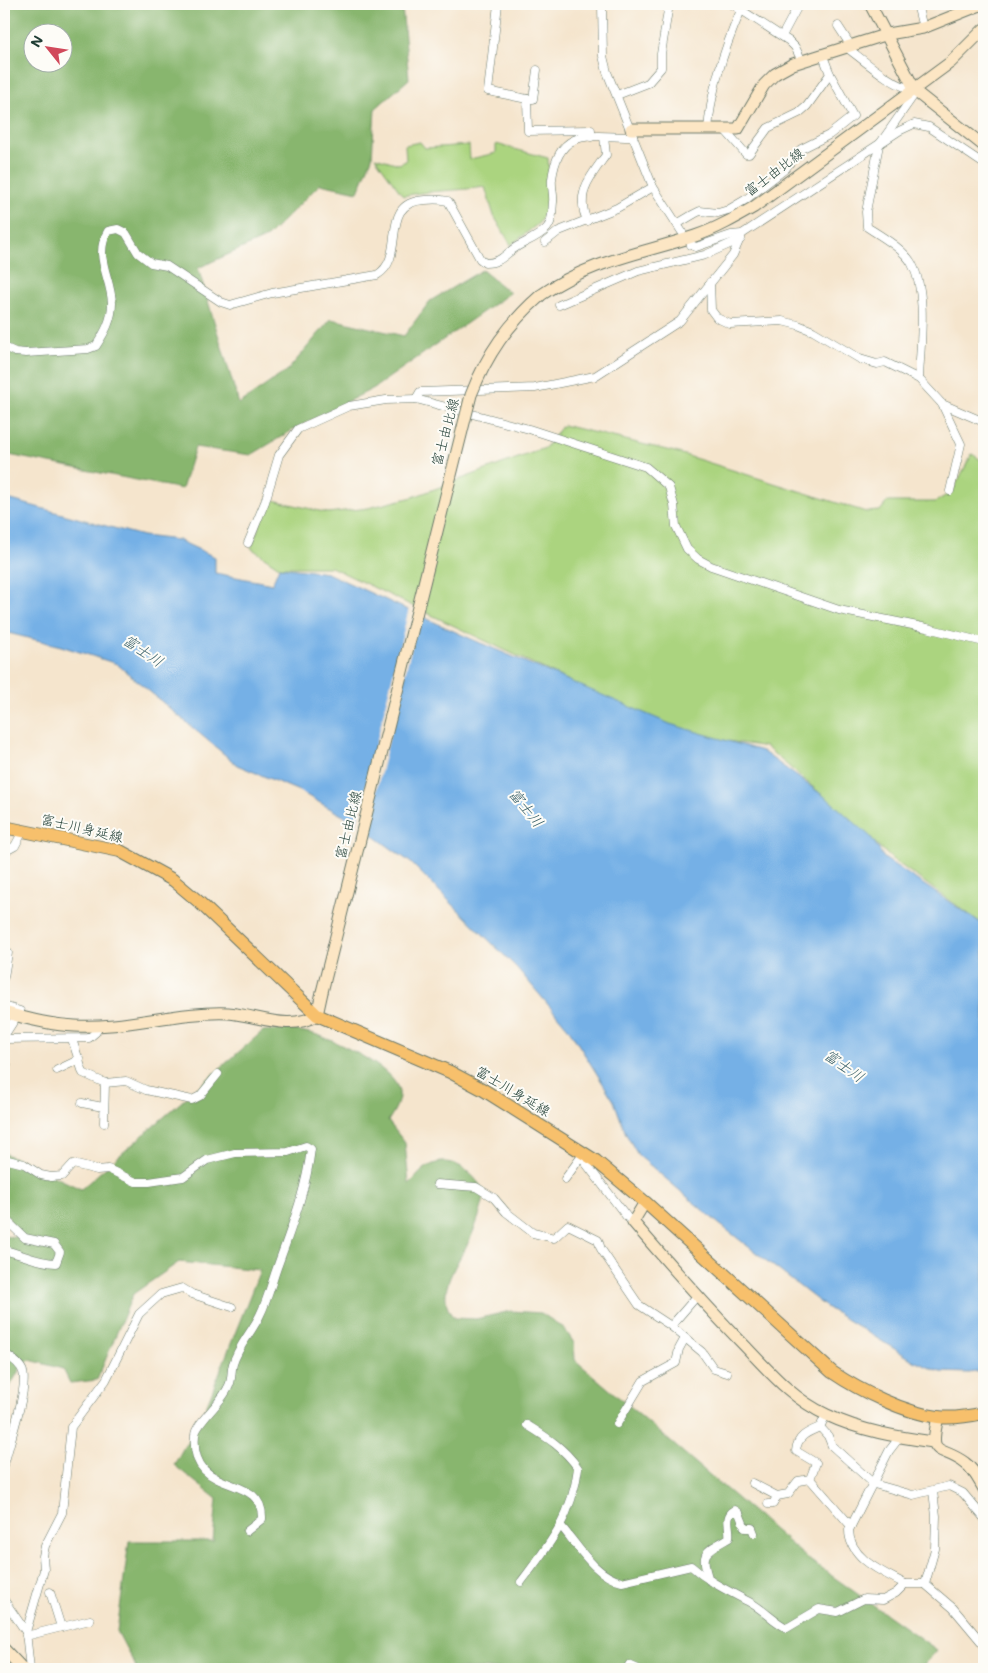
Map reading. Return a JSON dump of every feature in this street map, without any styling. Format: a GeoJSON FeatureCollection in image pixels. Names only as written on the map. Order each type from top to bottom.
{"type":"FeatureCollection","features":[{"type":"Feature","properties":{"kind":"main road"},"geometry":{"type":"LineString","coordinates":[[870,4],[888,34],[915,90],[984,146]]}},
{"type":"Feature","properties":{"kind":"main road"},"geometry":{"type":"LineString","coordinates":[[632,133],[738,129],[764,85],[775,74],[793,64],[824,56],[888,34],[923,28],[983,4]]}},
{"type":"Feature","properties":{"kind":"main road","name":"富士由比線"},"geometry":{"type":"LineString","coordinates":[[317,1015],[471,395],[491,350],[504,331],[542,295],[563,280],[586,268],[696,236],[724,224],[754,207],[844,138],[915,90],[951,62],[984,29]]}},
{"type":"Feature","properties":{"kind":"main road","name":"富士川身延線"},"geometry":{"type":"LineString","coordinates":[[4,827],[120,851],[146,863],[173,880],[198,900],[265,968],[317,1015],[450,1072],[482,1089],[596,1160],[645,1202],[832,1372],[876,1397],[938,1417],[961,1418],[984,1413]]}},
{"type":"Feature","properties":{"kind":"main road"},"geometry":{"type":"LineString","coordinates":[[4,1012],[43,1022],[76,1026],[195,1013],[230,1013],[290,1023],[306,1023],[317,1015]]}},
{"type":"Feature","properties":{"kind":"main road"},"geometry":{"type":"LineString","coordinates":[[645,1202],[634,1222],[697,1296],[786,1389],[826,1415],[900,1438],[934,1442]]}},
{"type":"Feature","properties":{"kind":"main road"},"geometry":{"type":"LineString","coordinates":[[938,1417],[934,1442],[940,1451],[965,1463],[984,1489]]}},
{"type":"Feature","properties":{"kind":"main road"},"geometry":{"type":"LineString","coordinates":[[4,1649],[23,1669]]}},
{"type":"Feature","properties":{"kind":"street"},"geometry":{"type":"LineString","coordinates":[[498,4],[488,90],[533,99],[536,70]]}},
{"type":"Feature","properties":{"kind":"street"},"geometry":{"type":"LineString","coordinates":[[602,4],[603,56],[652,187],[682,232]]}},
{"type":"Feature","properties":{"kind":"street"},"geometry":{"type":"LineString","coordinates":[[617,95],[648,83],[661,68],[661,54],[669,4]]}},
{"type":"Feature","properties":{"kind":"street"},"geometry":{"type":"LineString","coordinates":[[732,4],[782,36],[795,47],[802,61]]}},
{"type":"Feature","properties":{"kind":"street"},"geometry":{"type":"LineString","coordinates":[[782,36],[799,4]]}},
{"type":"Feature","properties":{"kind":"street"},"geometry":{"type":"LineString","coordinates":[[918,4],[923,28]]}},
{"type":"Feature","properties":{"kind":"street"},"geometry":{"type":"LineString","coordinates":[[708,130],[710,105],[726,43],[741,10]]}},
{"type":"Feature","properties":{"kind":"street"},"geometry":{"type":"LineString","coordinates":[[838,26],[849,46],[894,81],[915,90],[879,145],[866,212],[867,227],[906,256],[912,264],[921,304],[919,379]]}},
{"type":"Feature","properties":{"kind":"street"},"geometry":{"type":"LineString","coordinates":[[677,224],[700,212],[718,213],[737,205],[784,169],[801,150],[829,136],[853,116],[830,74],[824,56]]}},
{"type":"Feature","properties":{"kind":"street"},"geometry":{"type":"LineString","coordinates":[[725,130],[735,143],[749,154],[768,128],[799,113],[807,106],[830,74]]}},
{"type":"Feature","properties":{"kind":"street"},"geometry":{"type":"LineString","coordinates":[[528,99],[528,131],[591,130],[591,138]]}},
{"type":"Feature","properties":{"kind":"street"},"geometry":{"type":"LineString","coordinates":[[559,305],[638,271],[705,255],[742,236],[879,145],[914,124],[929,127],[984,164]]}},
{"type":"Feature","properties":{"kind":"street"},"geometry":{"type":"LineString","coordinates":[[4,347],[15,352],[26,353],[88,349],[96,346],[110,320],[112,302],[101,261],[102,240],[108,231],[118,229],[126,233],[138,253],[151,263],[167,266],[221,302],[230,305],[272,293],[377,275],[387,266],[398,216],[403,206],[418,200],[448,201],[480,258],[485,263],[497,262],[512,250],[546,229],[551,222],[554,198],[552,181],[558,156],[565,144],[583,137],[604,137],[632,133]]}},
{"type":"Feature","properties":{"kind":"street"},"geometry":{"type":"LineString","coordinates":[[587,221],[581,208],[581,202],[587,183],[606,155],[604,137]]}},
{"type":"Feature","properties":{"kind":"street"},"geometry":{"type":"LineString","coordinates":[[545,242],[559,232],[617,208],[652,187]]}},
{"type":"Feature","properties":{"kind":"street"},"geometry":{"type":"LineString","coordinates":[[691,245],[696,248],[731,235],[742,236]]}},
{"type":"Feature","properties":{"kind":"street"},"geometry":{"type":"LineString","coordinates":[[416,399],[420,392],[535,388],[595,376],[680,321],[733,255],[742,236]]}},
{"type":"Feature","properties":{"kind":"street"},"geometry":{"type":"LineString","coordinates":[[710,282],[711,310],[723,321],[730,324],[782,321],[798,325],[813,331],[860,359],[878,364],[884,362],[919,379],[942,404],[960,444],[950,491]]}},
{"type":"Feature","properties":{"kind":"street"},"geometry":{"type":"LineString","coordinates":[[248,543],[265,502],[279,455],[298,429],[349,406],[386,400],[416,399],[529,429],[646,467],[669,487],[674,505],[676,526],[687,549],[698,559],[711,566],[839,610],[984,642]]}},
{"type":"Feature","properties":{"kind":"street"},"geometry":{"type":"LineString","coordinates":[[942,404],[984,422]]}},
{"type":"Feature","properties":{"kind":"street"},"geometry":{"type":"LineString","coordinates":[[4,852],[15,846],[23,830]]}},
{"type":"Feature","properties":{"kind":"street"},"geometry":{"type":"LineString","coordinates":[[4,947],[8,953],[4,977]]}},
{"type":"Feature","properties":{"kind":"street"},"geometry":{"type":"LineString","coordinates":[[4,1006],[20,1011],[4,1037]]}},
{"type":"Feature","properties":{"kind":"street"},"geometry":{"type":"LineString","coordinates":[[4,1037],[89,1038],[96,1032],[97,1025]]}},
{"type":"Feature","properties":{"kind":"street"},"geometry":{"type":"LineString","coordinates":[[72,1039],[83,1073],[105,1083],[126,1081],[146,1090],[192,1100],[200,1096],[218,1074]]}},
{"type":"Feature","properties":{"kind":"street"},"geometry":{"type":"LineString","coordinates":[[57,1070],[80,1059]]}},
{"type":"Feature","properties":{"kind":"street"},"geometry":{"type":"LineString","coordinates":[[104,1123],[105,1083]]}},
{"type":"Feature","properties":{"kind":"street"},"geometry":{"type":"LineString","coordinates":[[82,1102],[103,1107]]}},
{"type":"Feature","properties":{"kind":"street"},"geometry":{"type":"LineString","coordinates":[[4,1159],[24,1164],[51,1178],[62,1176],[73,1164],[97,1170],[108,1169],[136,1182],[149,1182],[183,1177],[207,1160],[235,1153],[288,1152],[306,1146],[311,1149],[308,1177],[300,1205],[260,1315],[242,1343],[233,1364],[230,1383],[222,1399],[198,1425],[195,1432],[194,1446],[196,1459],[205,1471],[216,1480],[254,1495],[262,1506],[262,1519],[247,1532]]}},
{"type":"Feature","properties":{"kind":"street"},"geometry":{"type":"LineString","coordinates":[[565,1179],[581,1157],[627,1217],[634,1222]]}},
{"type":"Feature","properties":{"kind":"street"},"geometry":{"type":"LineString","coordinates":[[437,1184],[476,1187],[494,1198],[506,1212],[533,1233],[554,1238],[568,1225],[598,1240],[601,1249],[639,1305],[671,1326],[702,1352],[714,1369],[727,1373]]}},
{"type":"Feature","properties":{"kind":"street"},"geometry":{"type":"LineString","coordinates":[[4,1218],[25,1238],[54,1244],[60,1252],[56,1263],[43,1263],[26,1255],[4,1250]]}},
{"type":"Feature","properties":{"kind":"street"},"geometry":{"type":"LineString","coordinates":[[30,1669],[26,1634],[44,1570],[43,1556],[45,1546],[62,1512],[71,1427],[106,1380],[133,1322],[161,1294],[182,1288],[192,1294],[232,1307]]}},
{"type":"Feature","properties":{"kind":"street"},"geometry":{"type":"LineString","coordinates":[[671,1326],[697,1296]]}},
{"type":"Feature","properties":{"kind":"street"},"geometry":{"type":"LineString","coordinates":[[617,1424],[643,1381],[676,1363],[678,1349],[685,1338]]}},
{"type":"Feature","properties":{"kind":"street"},"geometry":{"type":"LineString","coordinates":[[4,1353],[23,1372],[22,1397],[4,1465]]}},
{"type":"Feature","properties":{"kind":"street"},"geometry":{"type":"LineString","coordinates":[[810,1479],[816,1463],[796,1451],[796,1445],[803,1434],[820,1427],[826,1415]]}},
{"type":"Feature","properties":{"kind":"street"},"geometry":{"type":"LineString","coordinates":[[521,1582],[562,1526],[576,1488],[578,1468],[568,1452],[527,1425]]}},
{"type":"Feature","properties":{"kind":"street"},"geometry":{"type":"LineString","coordinates":[[820,1427],[828,1436],[832,1446],[874,1484],[913,1495],[949,1486],[963,1493],[984,1518]]}},
{"type":"Feature","properties":{"kind":"street"},"geometry":{"type":"LineString","coordinates":[[900,1438],[889,1451],[874,1484],[851,1526],[849,1539],[853,1548],[882,1571],[905,1584],[925,1584],[953,1608],[984,1645]]}},
{"type":"Feature","properties":{"kind":"street"},"geometry":{"type":"LineString","coordinates":[[752,1483],[778,1496],[788,1494],[798,1481],[810,1479]]}},
{"type":"Feature","properties":{"kind":"street"},"geometry":{"type":"LineString","coordinates":[[810,1479],[851,1526]]}},
{"type":"Feature","properties":{"kind":"street"},"geometry":{"type":"LineString","coordinates":[[925,1584],[935,1549],[936,1516],[933,1491]]}},
{"type":"Feature","properties":{"kind":"street"},"geometry":{"type":"LineString","coordinates":[[768,1504],[773,1504],[778,1496]]}},
{"type":"Feature","properties":{"kind":"street"},"geometry":{"type":"LineString","coordinates":[[709,1580],[703,1565],[704,1557],[708,1550],[729,1538],[727,1520],[731,1512],[735,1510],[739,1513],[745,1528],[752,1528],[754,1533]]}},
{"type":"Feature","properties":{"kind":"street"},"geometry":{"type":"LineString","coordinates":[[562,1526],[589,1559],[612,1579],[622,1582],[690,1566],[729,1594],[751,1604],[787,1628],[819,1609],[838,1612],[864,1599],[883,1600],[896,1593],[905,1584]]}},
{"type":"Feature","properties":{"kind":"street"},"geometry":{"type":"LineString","coordinates":[[50,1592],[61,1627]]}},
{"type":"Feature","properties":{"kind":"street"},"geometry":{"type":"LineString","coordinates":[[4,1600],[26,1634]]}},
{"type":"Feature","properties":{"kind":"street"},"geometry":{"type":"LineString","coordinates":[[26,1634],[90,1620]]}},
{"type":"Feature","properties":{"kind":"street"},"geometry":{"type":"LineString","coordinates":[[629,1665],[638,1669]]}},
{"type":"Feature","properties":{"kind":"green space"},"geometry":{"type":"Polygon","coordinates":[[[4,4],[408,4],[402,7],[409,79],[375,109],[372,158],[358,192],[320,184],[267,237],[198,268],[239,404],[288,370],[331,319],[404,336],[430,301],[482,270],[510,293],[374,388],[296,428],[251,455],[195,447],[182,489],[4,454],[4,4]]]}},
{"type":"Feature","properties":{"kind":"green space"},"geometry":{"type":"Polygon","coordinates":[[[420,142],[425,148],[469,145],[470,159],[496,153],[496,144],[548,158],[551,202],[539,223],[511,245],[494,216],[485,187],[403,196],[375,157],[399,164],[406,161],[405,145],[420,142]]]}},
{"type":"Feature","properties":{"kind":"green space"},"geometry":{"type":"Polygon","coordinates":[[[563,425],[675,452],[866,512],[880,511],[887,502],[935,502],[952,492],[972,454],[984,462],[984,925],[892,859],[848,817],[766,747],[678,733],[331,567],[279,567],[251,548],[269,499],[328,513],[368,508],[413,497],[545,448],[563,425]]]}},
{"type":"Feature","properties":{"kind":"green space"},"geometry":{"type":"Polygon","coordinates":[[[291,1029],[321,1036],[345,1047],[380,1067],[396,1084],[399,1092],[398,1100],[396,1108],[388,1121],[405,1143],[409,1184],[432,1164],[442,1162],[459,1166],[467,1171],[474,1177],[485,1193],[473,1232],[450,1277],[447,1288],[448,1308],[454,1318],[476,1319],[511,1311],[541,1313],[564,1328],[574,1343],[575,1360],[808,1559],[937,1650],[921,1669],[137,1669],[117,1631],[129,1541],[213,1541],[217,1499],[174,1465],[206,1407],[260,1270],[179,1262],[133,1294],[97,1380],[70,1383],[63,1369],[30,1360],[22,1365],[4,1397],[4,1237],[18,1236],[4,1209],[4,1153],[81,1189],[263,1031],[291,1029]]]}},
{"type":"Feature","properties":{"kind":"water","name":"富士川"},"geometry":{"type":"Polygon","coordinates":[[[4,498],[143,536],[178,540],[215,557],[215,573],[272,584],[279,567],[327,573],[469,638],[670,724],[762,751],[828,799],[871,837],[884,858],[984,925],[984,1371],[969,1373],[940,1372],[916,1362],[826,1307],[718,1223],[638,1155],[626,1134],[614,1101],[568,1028],[517,968],[410,862],[356,823],[299,791],[237,765],[117,664],[61,646],[4,632],[4,498]]]}},
{"type":"Feature","properties":{"kind":"pier"},"geometry":{"type":"Polygon","coordinates":[[[409,608],[420,613],[366,833],[356,826],[409,608]]]}}]}
